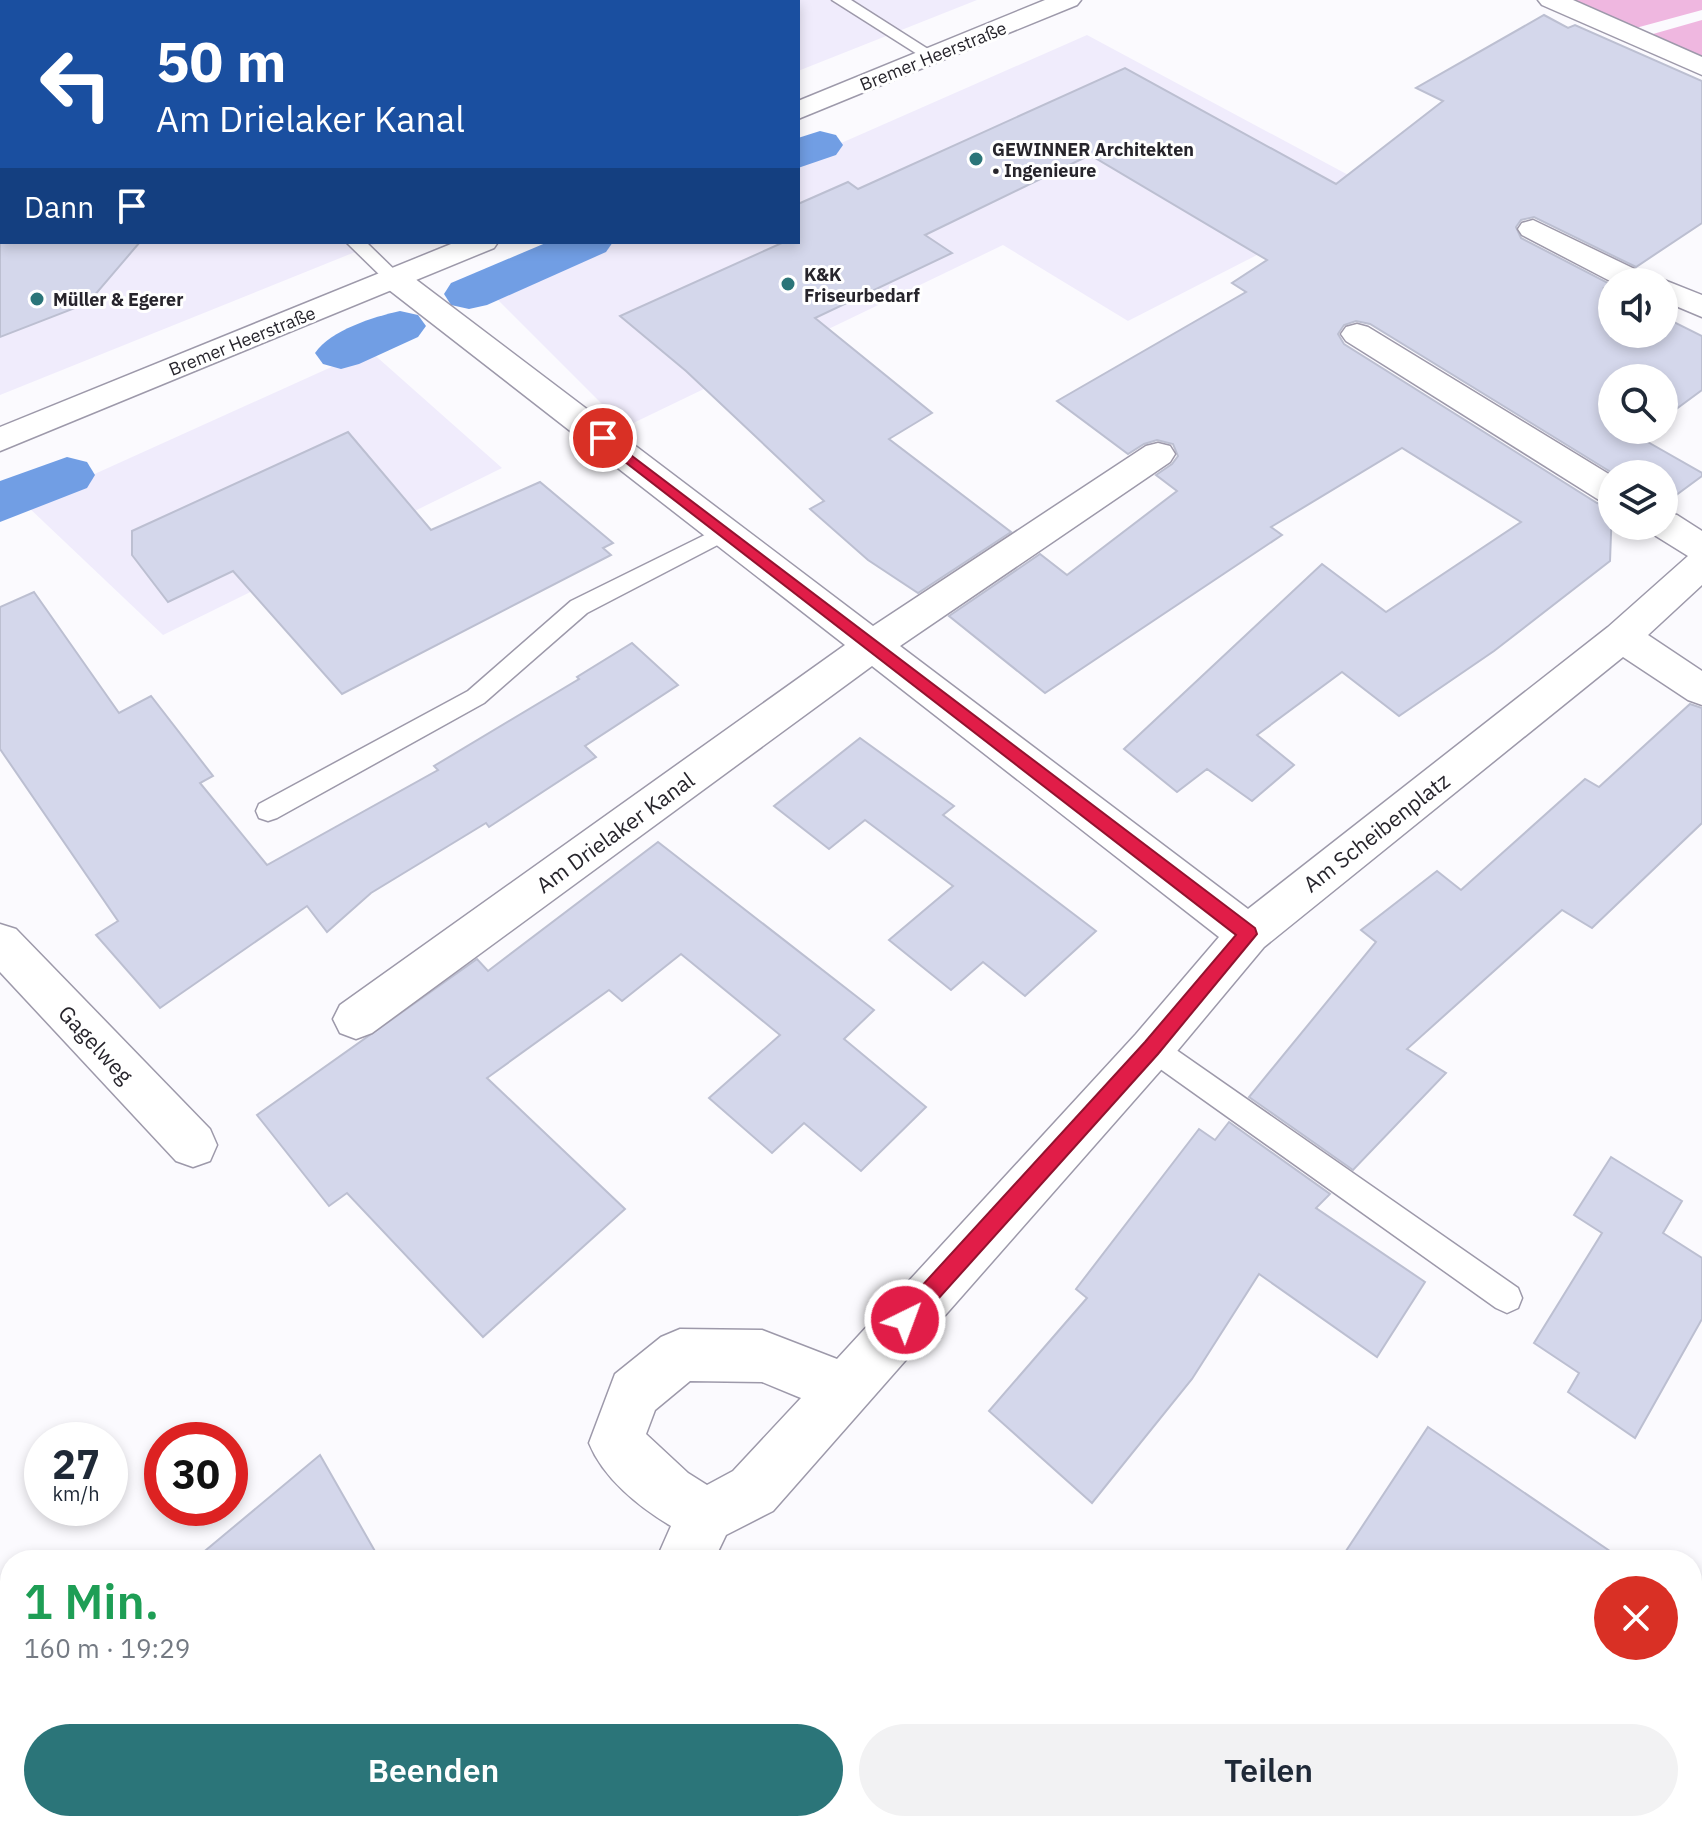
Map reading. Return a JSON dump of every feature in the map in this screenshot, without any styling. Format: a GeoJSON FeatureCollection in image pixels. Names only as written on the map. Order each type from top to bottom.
{"type":"FeatureCollection","features":[{"type":"Feature","properties":{"kind":"street","name":"Bremer Heerstraße"},"geometry":{"type":"LineString","coordinates":[[800,110],[1068,0]]}},
{"type":"Feature","properties":{"kind":"street"},"geometry":{"type":"LineString","coordinates":[[1551,0],[1702,67]]}},
{"type":"Feature","properties":{"kind":"street"},"geometry":{"type":"LineString","coordinates":[[1533,229],[1609,268]]}},
{"type":"Feature","properties":{"kind":"street","name":"Bremer Heerstraße"},"geometry":{"type":"LineString","coordinates":[[0,440],[478,244]]}},
{"type":"Feature","properties":{"kind":"street"},"geometry":{"type":"LineString","coordinates":[[395,279],[1248,934]]}},
{"type":"Feature","properties":{"kind":"street"},"geometry":{"type":"LineString","coordinates":[[1678,296],[1702,307]]}},
{"type":"Feature","properties":{"kind":"street"},"geometry":{"type":"LineString","coordinates":[[1357,334],[1598,483]]}},
{"type":"Feature","properties":{"kind":"street","name":"Am Drielaker Kanal"},"geometry":{"type":"LineString","coordinates":[[356,1019],[873,645],[1158,454]]}},
{"type":"Feature","properties":{"kind":"street"},"geometry":{"type":"LineString","coordinates":[[1678,533],[1702,548]]}},
{"type":"Feature","properties":{"kind":"street","name":"Am Scheibenplatz"},"geometry":{"type":"LineString","coordinates":[[843,1388],[762,1356],[680,1355],[634,1393],[616,1443],[668,1493],[695,1538],[753,1491],[1152,1048],[1248,934],[1622,637],[1702,564]]}},
{"type":"Feature","properties":{"kind":"street"},"geometry":{"type":"LineString","coordinates":[[1622,637],[1702,690]]}},
{"type":"Feature","properties":{"kind":"street","name":"Gagelweg"},"geometry":{"type":"LineString","coordinates":[[0,942],[193,1145]]}},
{"type":"Feature","properties":{"kind":"lane"},"geometry":{"type":"LineString","coordinates":[[840,0],[931,56]]}},
{"type":"Feature","properties":{"kind":"lane"},"geometry":{"type":"LineString","coordinates":[[357,244],[395,279]]}},
{"type":"Feature","properties":{"kind":"lane"},"geometry":{"type":"LineString","coordinates":[[268,811],[476,697],[579,607],[725,532]]}},
{"type":"Feature","properties":{"kind":"lane"},"geometry":{"type":"LineString","coordinates":[[1152,1048],[1507,1298]]}},
{"type":"Feature","properties":{"kind":"shaded area"},"geometry":{"type":"Polygon","coordinates":[[[800,0],[977,0],[800,70],[800,0]]]}},
{"type":"Feature","properties":{"kind":"shaded area"},"geometry":{"type":"Polygon","coordinates":[[[1568,0],[1702,0],[1702,10],[1632,29],[1568,0]]]}},
{"type":"Feature","properties":{"kind":"shaded area"},"geometry":{"type":"Polygon","coordinates":[[[1702,20],[1702,62],[1646,36],[1702,20]]]}},
{"type":"Feature","properties":{"kind":"shaded area"},"geometry":{"type":"Polygon","coordinates":[[[1087,35],[1380,192],[1128,321],[1003,245],[625,427],[494,296],[612,244],[800,244],[800,161],[1087,35]]]}},
{"type":"Feature","properties":{"kind":"shaded area"},"geometry":{"type":"Polygon","coordinates":[[[0,244],[375,244],[0,395],[0,244]]]}},
{"type":"Feature","properties":{"kind":"shaded area"},"geometry":{"type":"Polygon","coordinates":[[[369,350],[502,468],[163,635],[26,505],[369,350]]]}},
{"type":"Feature","properties":{"kind":"building"},"geometry":{"type":"Polygon","coordinates":[[[1544,15],[1568,28],[1575,25],[1702,81],[1702,223],[1636,267],[1534,217],[1521,220],[1516,227],[1521,238],[1598,278],[1598,348],[1678,348],[1678,324],[1702,336],[1702,390],[1678,408],[1678,364],[1598,364],[1598,444],[1651,444],[1702,473],[1702,476],[1678,494],[1678,460],[1598,460],[1598,464],[1370,324],[1356,321],[1344,325],[1338,334],[1344,344],[1598,503],[1598,540],[1611,540],[1610,561],[1494,651],[1399,716],[1342,672],[1257,735],[1294,765],[1252,801],[1207,769],[1177,792],[1124,749],[1322,564],[1386,612],[1521,522],[1402,448],[1271,527],[1282,535],[1045,693],[949,616],[1040,554],[1067,575],[1177,491],[1156,475],[1178,456],[1173,444],[1157,440],[1128,454],[1057,401],[1246,292],[1232,283],[1267,260],[1090,155],[925,235],[952,253],[815,318],[932,413],[889,439],[1011,532],[918,593],[868,560],[810,509],[824,501],[686,371],[620,316],[780,244],[800,244],[800,203],[848,182],[858,189],[1125,68],[1336,184],[1443,101],[1416,88],[1544,15]]]}},
{"type":"Feature","properties":{"kind":"building"},"geometry":{"type":"Polygon","coordinates":[[[0,244],[138,244],[88,303],[0,337],[0,244]]]}},
{"type":"Feature","properties":{"kind":"building"},"geometry":{"type":"Polygon","coordinates":[[[348,432],[431,530],[540,482],[613,543],[603,548],[611,555],[342,694],[233,571],[168,602],[132,555],[132,531],[348,432]]]}},
{"type":"Feature","properties":{"kind":"building"},"geometry":{"type":"Polygon","coordinates":[[[34,592],[119,713],[151,696],[213,776],[200,783],[267,865],[438,770],[434,766],[579,679],[577,677],[632,643],[678,685],[585,746],[596,757],[489,827],[486,823],[371,893],[327,932],[307,906],[160,1008],[96,935],[118,921],[0,749],[0,607],[34,592]]]}},
{"type":"Feature","properties":{"kind":"building"},"geometry":{"type":"Polygon","coordinates":[[[1690,704],[1702,708],[1702,823],[1592,928],[1562,910],[1407,1049],[1446,1073],[1353,1170],[1249,1097],[1376,942],[1361,930],[1437,871],[1461,890],[1585,779],[1599,787],[1690,704]]]}},
{"type":"Feature","properties":{"kind":"building"},"geometry":{"type":"Polygon","coordinates":[[[860,738],[954,806],[943,815],[1096,931],[1025,996],[983,962],[951,990],[889,940],[953,886],[865,820],[829,849],[774,806],[860,738]]]}},
{"type":"Feature","properties":{"kind":"building"},"geometry":{"type":"Polygon","coordinates":[[[658,842],[874,1010],[844,1039],[926,1107],[861,1171],[804,1123],[772,1153],[709,1098],[780,1035],[681,954],[622,1001],[609,990],[487,1078],[625,1209],[483,1337],[347,1193],[329,1206],[257,1115],[477,959],[488,971],[658,842]]]}},
{"type":"Feature","properties":{"kind":"building"},"geometry":{"type":"Polygon","coordinates":[[[1229,1122],[1330,1194],[1316,1208],[1425,1282],[1377,1357],[1259,1274],[1192,1379],[1092,1503],[989,1411],[1087,1298],[1076,1289],[1199,1129],[1215,1140],[1229,1122]]]}},
{"type":"Feature","properties":{"kind":"building"},"geometry":{"type":"Polygon","coordinates":[[[1611,1157],[1682,1201],[1663,1233],[1702,1258],[1702,1319],[1635,1438],[1568,1392],[1579,1373],[1534,1343],[1602,1233],[1574,1215],[1611,1157]]]}},
{"type":"Feature","properties":{"kind":"building"},"geometry":{"type":"Polygon","coordinates":[[[1428,1427],[1608,1550],[1347,1550],[1428,1427]]]}},
{"type":"Feature","properties":{"kind":"building"},"geometry":{"type":"Polygon","coordinates":[[[320,1455],[374,1550],[206,1550],[235,1526],[248,1526],[248,1515],[320,1455]]]}},
{"type":"Feature","properties":{"kind":"waterway"},"geometry":{"type":"LineString","coordinates":[[800,153],[820,145]]}},
{"type":"Feature","properties":{"kind":"waterway"},"geometry":{"type":"LineString","coordinates":[[469,294],[584,244]]}},
{"type":"Feature","properties":{"kind":"waterway"},"geometry":{"type":"LineString","coordinates":[[341,353],[400,326]]}},
{"type":"Feature","properties":{"kind":"waterway"},"geometry":{"type":"LineString","coordinates":[[0,503],[67,475]]}},
{"type":"Feature","properties":{"kind":"place","name":"GEWINNER Architekten • Ingenieure"},"geometry":{"type":"Point","coordinates":[976,159]}},
{"type":"Feature","properties":{"kind":"place","name":"K&K Friseurbedarf"},"geometry":{"type":"Point","coordinates":[788,284]}},
{"type":"Feature","properties":{"kind":"place","name":"Müller & Egerer"},"geometry":{"type":"Point","coordinates":[37,299]}},
{"type":"Feature","properties":{"kind":"route"},"geometry":{"type":"LineString","coordinates":[[603,438],[1248,934],[1152,1048],[905,1320]]}}]}
